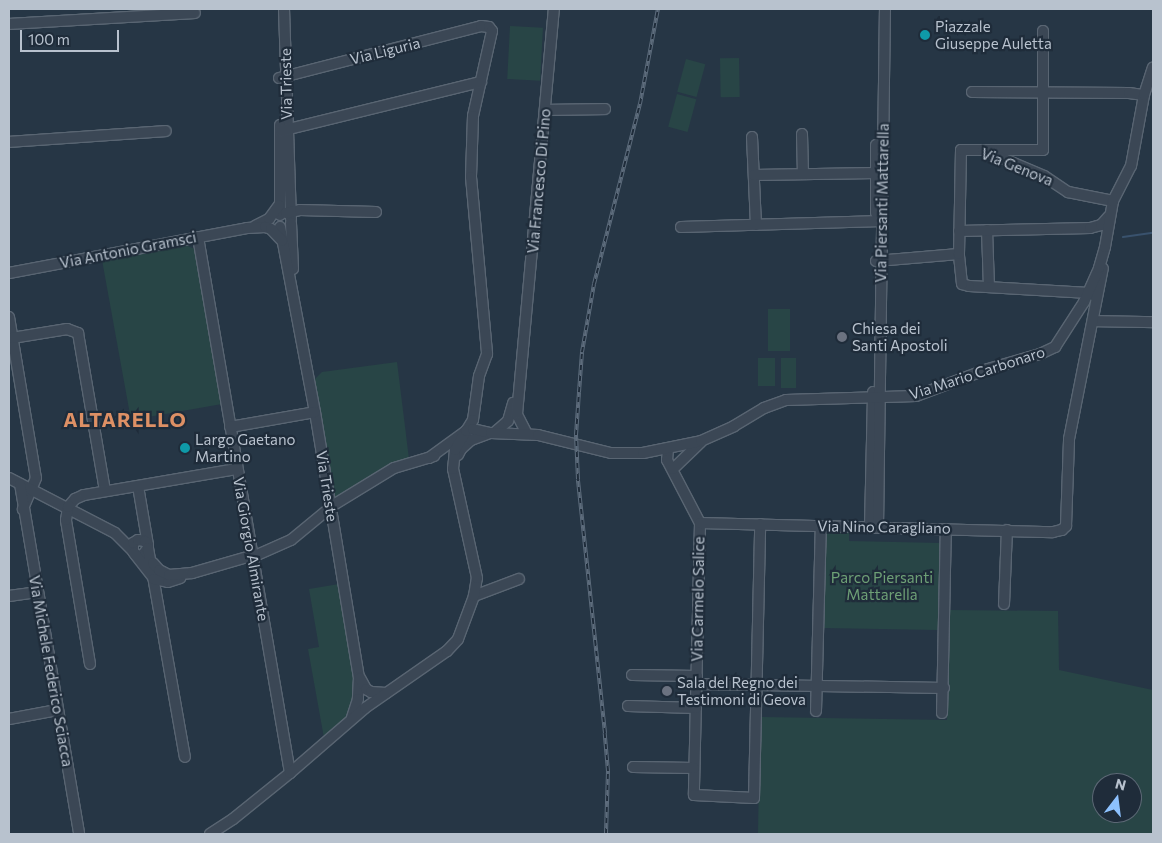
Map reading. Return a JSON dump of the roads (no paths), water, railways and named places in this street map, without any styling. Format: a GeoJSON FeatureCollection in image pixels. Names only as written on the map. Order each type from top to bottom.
{"type":"FeatureCollection","features":[{"type":"Feature","properties":{"kind":"street","name":"Via Trieste"},"geometry":{"type":"LineString","coordinates":[[277,9],[282,77]]}},
{"type":"Feature","properties":{"kind":"street","name":"Via Trieste"},"geometry":{"type":"LineString","coordinates":[[282,220],[284,9]]}},
{"type":"Feature","properties":{"kind":"street","name":"Via Francesco Di Pino"},"geometry":{"type":"LineString","coordinates":[[512,433],[522,353],[554,9]]}},
{"type":"Feature","properties":{"kind":"street","name":"Via Piersanti Mattarella"},"geometry":{"type":"LineString","coordinates":[[874,527],[879,221],[876,173],[878,9]]}},
{"type":"Feature","properties":{"kind":"street","name":"Via Piersanti Mattarella"},"geometry":{"type":"LineString","coordinates":[[879,221],[883,188],[886,9]]}},
{"type":"Feature","properties":{"kind":"street"},"geometry":{"type":"LineString","coordinates":[[9,24],[194,13]]}},
{"type":"Feature","properties":{"kind":"street","name":"Via Liguria"},"geometry":{"type":"LineString","coordinates":[[282,77],[484,26],[492,31],[482,82]]}},
{"type":"Feature","properties":{"kind":"street"},"geometry":{"type":"LineString","coordinates":[[983,150],[1043,150],[1043,31]]}},
{"type":"Feature","properties":{"kind":"street","name":"Via Mario Carbonaro"},"geometry":{"type":"LineString","coordinates":[[466,431],[473,429],[486,433],[527,434],[611,453],[643,453],[701,441],[734,426],[764,408],[786,400],[916,396],[988,369],[1040,354],[1055,347],[1093,295],[1105,247],[1109,215],[1113,201],[1131,166],[1144,95],[1153,67]]}},
{"type":"Feature","properties":{"kind":"street"},"geometry":{"type":"LineString","coordinates":[[283,131],[482,82],[473,116],[471,177],[487,354],[479,376],[473,420],[458,449],[454,474]]}},
{"type":"Feature","properties":{"kind":"street"},"geometry":{"type":"LineString","coordinates":[[972,92],[1129,93],[1144,95]]}},
{"type":"Feature","properties":{"kind":"street"},"geometry":{"type":"LineString","coordinates":[[546,110],[605,109]]}},
{"type":"Feature","properties":{"kind":"street"},"geometry":{"type":"LineString","coordinates":[[9,142],[166,131]]}},
{"type":"Feature","properties":{"kind":"street","name":"Via Trieste"},"geometry":{"type":"LineString","coordinates":[[282,220],[280,202],[283,131]]}},
{"type":"Feature","properties":{"kind":"street"},"geometry":{"type":"LineString","coordinates":[[802,134],[803,174]]}},
{"type":"Feature","properties":{"kind":"street"},"geometry":{"type":"LineString","coordinates":[[752,136],[756,225]]}},
{"type":"Feature","properties":{"kind":"street","name":"Via Genova"},"geometry":{"type":"LineString","coordinates":[[990,287],[962,284],[959,254],[961,150],[983,150],[1044,176],[1068,192],[1113,201]]}},
{"type":"Feature","properties":{"kind":"street"},"geometry":{"type":"LineString","coordinates":[[754,175],[876,173],[880,177],[883,188]]}},
{"type":"Feature","properties":{"kind":"street","name":"Via Antonio Gramsci"},"geometry":{"type":"LineString","coordinates":[[9,273],[247,228],[321,211],[376,212]]}},
{"type":"Feature","properties":{"kind":"street"},"geometry":{"type":"LineString","coordinates":[[959,231],[1090,228],[1101,225],[1109,215]]}},
{"type":"Feature","properties":{"kind":"street"},"geometry":{"type":"LineString","coordinates":[[282,220],[275,232],[282,241]]}},
{"type":"Feature","properties":{"kind":"street"},"geometry":{"type":"LineString","coordinates":[[282,220],[282,241],[294,295]]}},
{"type":"Feature","properties":{"kind":"street"},"geometry":{"type":"LineString","coordinates":[[282,220],[294,295]]}},
{"type":"Feature","properties":{"kind":"street"},"geometry":{"type":"LineString","coordinates":[[681,227],[879,221]]}},
{"type":"Feature","properties":{"kind":"street"},"geometry":{"type":"LineString","coordinates":[[987,230],[990,287],[1093,295],[1093,321],[1089,336]]}},
{"type":"Feature","properties":{"kind":"street","name":"Via Giorgio Almirante"},"geometry":{"type":"LineString","coordinates":[[198,237],[236,469],[290,773]]}},
{"type":"Feature","properties":{"kind":"street"},"geometry":{"type":"LineString","coordinates":[[878,261],[959,254]]}},
{"type":"Feature","properties":{"kind":"street","name":"Via Trieste"},"geometry":{"type":"LineString","coordinates":[[294,295],[359,677],[363,690],[355,713],[350,721]]}},
{"type":"Feature","properties":{"kind":"street"},"geometry":{"type":"LineString","coordinates":[[9,317],[36,476],[23,509]]}},
{"type":"Feature","properties":{"kind":"street"},"geometry":{"type":"LineString","coordinates":[[1093,321],[1153,322]]}},
{"type":"Feature","properties":{"kind":"street"},"geometry":{"type":"LineString","coordinates":[[1069,328],[1085,329],[1089,336]]}},
{"type":"Feature","properties":{"kind":"street"},"geometry":{"type":"LineString","coordinates":[[12,338],[67,329],[78,333],[105,491]]}},
{"type":"Feature","properties":{"kind":"street","name":"Via Nino Caragliano"},"geometry":{"type":"LineString","coordinates":[[700,523],[1058,531],[1066,526],[1069,438],[1089,336]]}},
{"type":"Feature","properties":{"kind":"street"},"geometry":{"type":"LineString","coordinates":[[478,391],[486,433]]}},
{"type":"Feature","properties":{"kind":"street"},"geometry":{"type":"LineString","coordinates":[[230,427],[315,412]]}},
{"type":"Feature","properties":{"kind":"street"},"geometry":{"type":"LineString","coordinates":[[335,504],[394,468],[458,449],[514,418],[527,434]]}},
{"type":"Feature","properties":{"kind":"street"},"geometry":{"type":"LineString","coordinates":[[433,457],[466,431]]}},
{"type":"Feature","properties":{"kind":"street"},"geometry":{"type":"LineString","coordinates":[[673,466],[701,441]]}},
{"type":"Feature","properties":{"kind":"street"},"geometry":{"type":"LineString","coordinates":[[669,449],[666,456],[673,466]]}},
{"type":"Feature","properties":{"kind":"street"},"geometry":{"type":"LineString","coordinates":[[643,453],[661,458],[673,466]]}},
{"type":"Feature","properties":{"kind":"street"},"geometry":{"type":"LineString","coordinates":[[210,834],[290,773],[368,706],[454,644],[462,631],[474,596],[476,570],[454,474],[447,456],[433,457]]}},
{"type":"Feature","properties":{"kind":"street","name":"Via Carmelo Salice"},"geometry":{"type":"LineString","coordinates":[[673,466],[700,523],[694,795],[754,798],[757,685]]}},
{"type":"Feature","properties":{"kind":"street"},"geometry":{"type":"LineString","coordinates":[[50,498],[84,495],[236,469]]}},
{"type":"Feature","properties":{"kind":"street"},"geometry":{"type":"LineString","coordinates":[[9,478],[115,533],[134,552],[154,579],[162,582],[174,581]]}},
{"type":"Feature","properties":{"kind":"street","name":"Via Michele Federico Sciacca"},"geometry":{"type":"LineString","coordinates":[[20,484],[79,834]]}},
{"type":"Feature","properties":{"kind":"street"},"geometry":{"type":"LineString","coordinates":[[138,486],[185,757]]}},
{"type":"Feature","properties":{"kind":"street"},"geometry":{"type":"LineString","coordinates":[[84,495],[75,499],[68,507],[66,520],[90,664]]}},
{"type":"Feature","properties":{"kind":"street"},"geometry":{"type":"LineString","coordinates":[[257,555],[290,540],[325,512]]}},
{"type":"Feature","properties":{"kind":"street"},"geometry":{"type":"LineString","coordinates":[[757,685],[760,524]]}},
{"type":"Feature","properties":{"kind":"street"},"geometry":{"type":"LineString","coordinates":[[816,711],[821,526]]}},
{"type":"Feature","properties":{"kind":"street"},"geometry":{"type":"LineString","coordinates":[[942,713],[946,529]]}},
{"type":"Feature","properties":{"kind":"street"},"geometry":{"type":"LineString","coordinates":[[1004,604],[1007,530]]}},
{"type":"Feature","properties":{"kind":"street"},"geometry":{"type":"LineString","coordinates":[[134,552],[133,543],[138,540],[145,541],[148,547]]}},
{"type":"Feature","properties":{"kind":"street"},"geometry":{"type":"LineString","coordinates":[[158,601],[164,588],[174,581],[192,573],[247,558]]}},
{"type":"Feature","properties":{"kind":"street"},"geometry":{"type":"LineString","coordinates":[[152,562],[159,570],[168,575],[192,573]]}},
{"type":"Feature","properties":{"kind":"street"},"geometry":{"type":"LineString","coordinates":[[474,596],[519,579]]}},
{"type":"Feature","properties":{"kind":"street"},"geometry":{"type":"LineString","coordinates":[[9,596],[37,592]]}},
{"type":"Feature","properties":{"kind":"street"},"geometry":{"type":"LineString","coordinates":[[632,675],[757,685],[944,688]]}},
{"type":"Feature","properties":{"kind":"street"},"geometry":{"type":"LineString","coordinates":[[368,706],[362,704],[363,690],[375,694],[386,693]]}},
{"type":"Feature","properties":{"kind":"street"},"geometry":{"type":"LineString","coordinates":[[628,706],[696,708]]}},
{"type":"Feature","properties":{"kind":"street"},"geometry":{"type":"LineString","coordinates":[[9,719],[58,710]]}},
{"type":"Feature","properties":{"kind":"street"},"geometry":{"type":"LineString","coordinates":[[633,766],[694,768]]}},
{"type":"Feature","properties":{"kind":"waterway"},"geometry":{"type":"LineString","coordinates":[[1123,237],[1153,233]]}},
{"type":"Feature","properties":{"kind":"railway"},"geometry":{"type":"LineString","coordinates":[[606,834],[608,771],[578,479],[576,435],[582,352],[594,284],[640,104],[658,9]]}},
{"type":"Feature","properties":{"kind":"place","name":"Piazzale Giuseppe Auletta"},"geometry":{"type":"Point","coordinates":[925,35]}},
{"type":"Feature","properties":{"kind":"place","name":"Chiesa dei Santi Apostoli"},"geometry":{"type":"Point","coordinates":[842,337]}},
{"type":"Feature","properties":{"kind":"place","name":"Largo Gaetano Martino"},"geometry":{"type":"Point","coordinates":[185,448]}},
{"type":"Feature","properties":{"kind":"place","name":"Sala del Regno dei Testimoni di Geova"},"geometry":{"type":"Point","coordinates":[667,691]}},
{"type":"Feature","properties":{"kind":"district","name":"ALTARELLO"},"geometry":{"type":"Point","coordinates":[125,419]}},
{"type":"Feature","properties":{"kind":"park label","name":"Parco Piersanti Mattarella"},"geometry":{"type":"Point","coordinates":[882,586]}}]}
